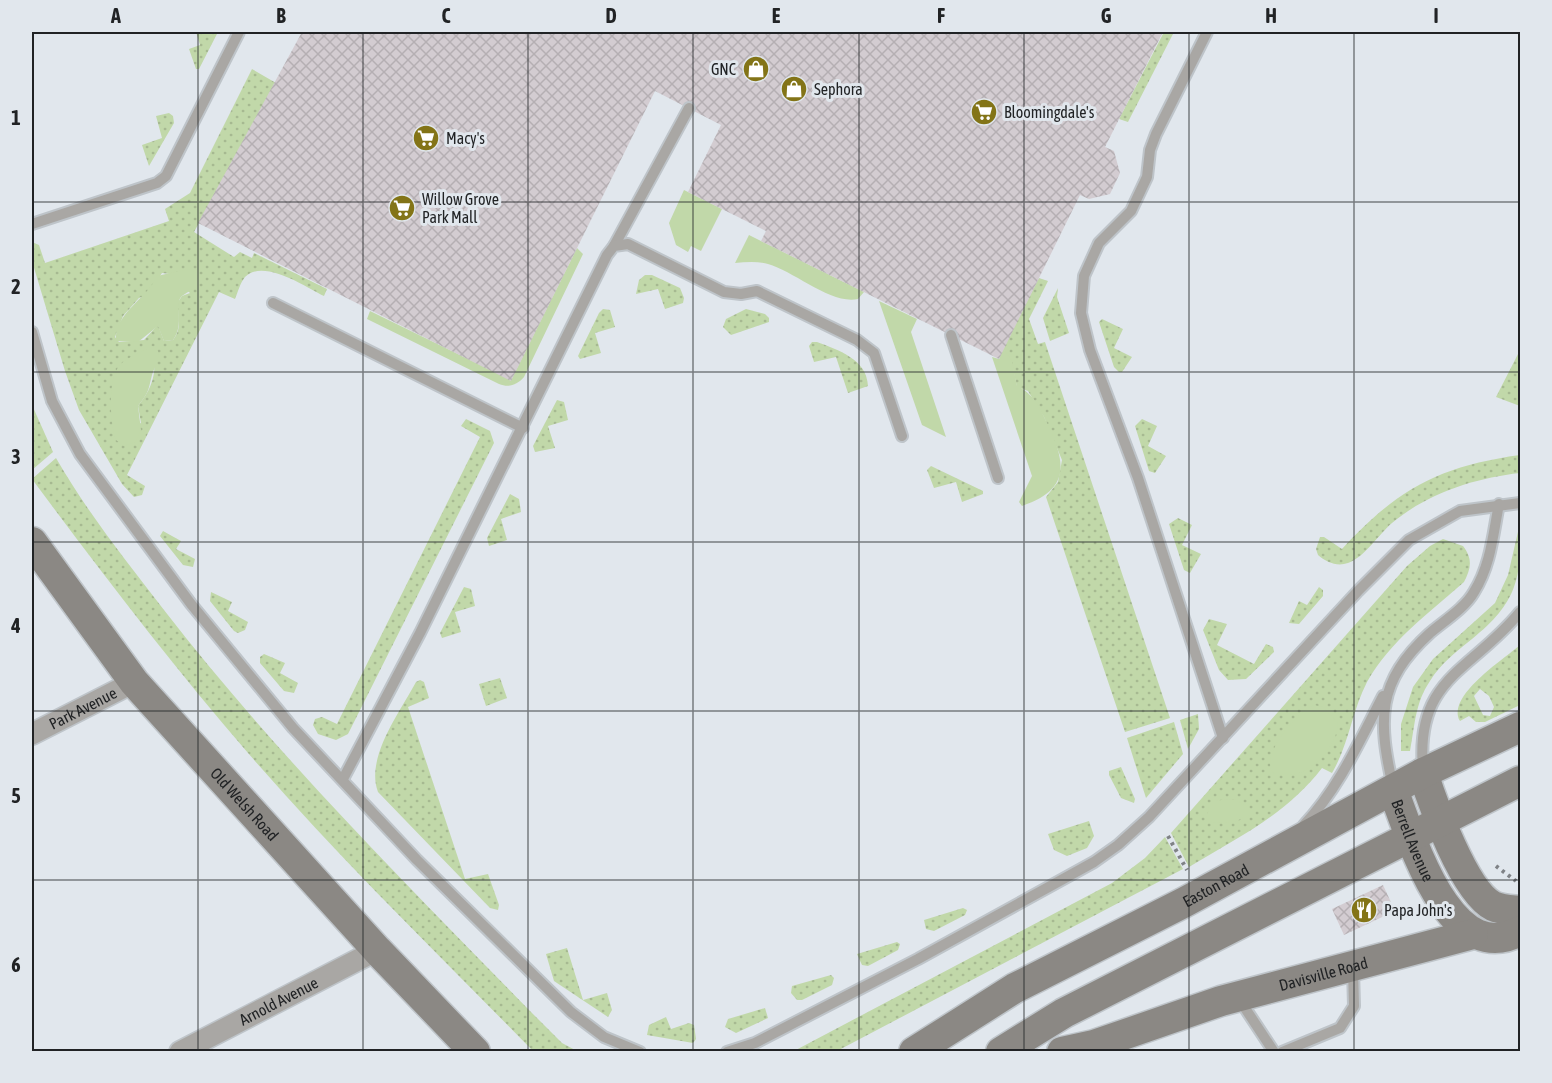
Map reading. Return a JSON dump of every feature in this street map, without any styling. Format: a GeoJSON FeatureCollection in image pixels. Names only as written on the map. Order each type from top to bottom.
{"type":"FeatureCollection","features":[{"type":"Feature","properties":{"kind":"street","name":"Old Welsh Road"},"geometry":{"type":"LineString","coordinates":[[32,542],[134,682],[377,950],[475,1052]]}},
{"type":"Feature","properties":{"kind":"street","name":"Park Avenue"},"geometry":{"type":"LineString","coordinates":[[32,734],[134,682]]}},
{"type":"Feature","properties":{"kind":"street","name":"Easton Road"},"geometry":{"type":"LineString","coordinates":[[914,1052],[1015,988],[1249,867],[1424,772],[1521,727]]}},
{"type":"Feature","properties":{"kind":"street","name":"Berrell Avenue"},"geometry":{"type":"LineString","coordinates":[[1424,772],[1439,822],[1479,894],[1492,905],[1521,911]]}},
{"type":"Feature","properties":{"kind":"street"},"geometry":{"type":"LineString","coordinates":[[1001,1052],[1064,1013],[1412,838],[1521,780]]}},
{"type":"Feature","properties":{"kind":"street","name":"Berrell Avenue"},"geometry":{"type":"LineString","coordinates":[[1393,790],[1412,838],[1446,909],[1457,923],[1473,934]]}},
{"type":"Feature","properties":{"kind":"street"},"geometry":{"type":"LineString","coordinates":[[1473,934],[1491,937],[1521,932]]}},
{"type":"Feature","properties":{"kind":"street","name":"Davisville Road"},"geometry":{"type":"LineString","coordinates":[[1062,1052],[1094,1045],[1237,997],[1473,934]]}},
{"type":"Feature","properties":{"kind":"street","name":"Arnold Avenue"},"geometry":{"type":"LineString","coordinates":[[180,1052],[377,950]]}},
{"type":"Feature","properties":{"kind":"lane"},"geometry":{"type":"LineString","coordinates":[[32,224],[157,183],[166,176],[239,32]]}},
{"type":"Feature","properties":{"kind":"lane"},"geometry":{"type":"LineString","coordinates":[[1207,32],[1156,134],[1150,150],[1147,177],[1131,211],[1099,243],[1084,276],[1080,312],[1090,350],[1138,478],[1223,738]]}},
{"type":"Feature","properties":{"kind":"lane"},"geometry":{"type":"LineString","coordinates":[[343,779],[420,633],[607,255],[689,108]]}},
{"type":"Feature","properties":{"kind":"lane"},"geometry":{"type":"LineString","coordinates":[[614,246],[628,244],[724,292],[741,294],[758,291],[857,340],[874,353],[902,435]]}},
{"type":"Feature","properties":{"kind":"lane"},"geometry":{"type":"LineString","coordinates":[[273,303],[523,428]]}},
{"type":"Feature","properties":{"kind":"lane"},"geometry":{"type":"LineString","coordinates":[[32,332],[52,401],[80,454],[190,604],[293,728],[417,860],[571,1012],[604,1037],[640,1052]]}},
{"type":"Feature","properties":{"kind":"lane"},"geometry":{"type":"LineString","coordinates":[[951,335],[998,478]]}},
{"type":"Feature","properties":{"kind":"lane"},"geometry":{"type":"LineString","coordinates":[[727,1052],[755,1043],[918,959],[1094,862],[1118,845],[1149,817],[1358,591],[1409,540],[1460,511],[1499,504],[1521,503]]}},
{"type":"Feature","properties":{"kind":"lane"},"geometry":{"type":"LineString","coordinates":[[1249,867],[1299,831],[1318,810],[1342,774],[1407,654],[1473,595],[1489,560],[1499,504]]}},
{"type":"Feature","properties":{"kind":"lane"},"geometry":{"type":"LineString","coordinates":[[1424,772],[1421,741],[1433,698],[1448,679],[1508,627],[1521,612]]}},
{"type":"Feature","properties":{"kind":"lane"},"geometry":{"type":"LineString","coordinates":[[1393,790],[1383,739],[1383,718],[1396,672]]}},
{"type":"Feature","properties":{"kind":"lane"},"geometry":{"type":"LineString","coordinates":[[1282,1052],[1340,1028],[1354,1006],[1352,965]]}},
{"type":"Feature","properties":{"kind":"lane"},"geometry":{"type":"LineString","coordinates":[[1237,997],[1274,1052]]}},
{"type":"Feature","properties":{"kind":"path"},"geometry":{"type":"LineString","coordinates":[[1168,836],[1191,876]]}},
{"type":"Feature","properties":{"kind":"path"},"geometry":{"type":"LineString","coordinates":[[1492,859],[1497,867],[1521,882]]}},
{"type":"Feature","properties":{"kind":"green space"},"geometry":{"type":"Polygon","coordinates":[[[196,32],[218,32],[199,69],[196,69],[189,49],[200,45],[196,32]]]}},
{"type":"Feature","properties":{"kind":"green space"},"geometry":{"type":"Polygon","coordinates":[[[1164,32],[1174,32],[1128,122],[1119,119],[1164,32]]]}},
{"type":"Feature","properties":{"kind":"green space"},"geometry":{"type":"Polygon","coordinates":[[[252,69],[276,83],[194,232],[234,257],[240,252],[252,258],[254,253],[327,289],[324,296],[284,276],[262,271],[253,272],[245,277],[235,299],[219,292],[127,475],[145,486],[142,495],[134,497],[122,484],[79,410],[32,261],[32,242],[39,245],[45,263],[169,221],[165,209],[190,193],[252,69]],[[162,273],[147,295],[139,298],[123,316],[115,337],[119,342],[144,340],[158,325],[164,341],[173,340],[179,326],[178,302],[182,296],[190,293],[170,274],[162,273]],[[153,347],[137,355],[118,372],[113,392],[115,435],[141,423],[138,406],[148,392],[153,378],[155,364],[153,347]]]}},
{"type":"Feature","properties":{"kind":"green space"},"geometry":{"type":"Polygon","coordinates":[[[169,113],[173,116],[174,123],[149,166],[142,145],[162,138],[156,116],[169,113]]]}},
{"type":"Feature","properties":{"kind":"green space"},"geometry":{"type":"Polygon","coordinates":[[[684,190],[722,209],[701,251],[691,246],[688,252],[676,245],[669,223],[684,190]]]}},
{"type":"Feature","properties":{"kind":"green space"},"geometry":{"type":"Polygon","coordinates":[[[749,235],[864,292],[858,299],[847,300],[825,292],[768,264],[735,263],[749,235]]]}},
{"type":"Feature","properties":{"kind":"green space"},"geometry":{"type":"Polygon","coordinates":[[[577,248],[583,254],[524,377],[513,385],[499,384],[367,319],[370,311],[511,380],[577,248]]]}},
{"type":"Feature","properties":{"kind":"green space"},"geometry":{"type":"Polygon","coordinates":[[[188,269],[197,273],[198,286],[179,300],[178,328],[173,340],[164,341],[158,326],[138,342],[116,341],[120,322],[125,314],[146,292],[157,276],[188,269]]]}},
{"type":"Feature","properties":{"kind":"green space"},"geometry":{"type":"Polygon","coordinates":[[[645,275],[652,275],[680,288],[684,298],[683,303],[665,309],[658,289],[636,294],[639,280],[645,275]]]}},
{"type":"Feature","properties":{"kind":"green space"},"geometry":{"type":"Polygon","coordinates":[[[1039,278],[1048,281],[1029,319],[1038,344],[1045,342],[1170,718],[1125,732],[1046,497],[1058,482],[1062,460],[1044,417],[1028,391],[1017,387],[1013,369],[1003,348],[1039,278]]]}},
{"type":"Feature","properties":{"kind":"green space"},"geometry":{"type":"Polygon","coordinates":[[[1058,288],[1057,297],[1069,333],[1050,341],[1043,318],[1058,288]]]}},
{"type":"Feature","properties":{"kind":"green space"},"geometry":{"type":"Polygon","coordinates":[[[879,301],[917,319],[911,332],[946,437],[922,425],[879,301]]]}},
{"type":"Feature","properties":{"kind":"green space"},"geometry":{"type":"Polygon","coordinates":[[[603,309],[610,310],[615,327],[595,333],[601,353],[580,359],[578,356],[603,309]]]}},
{"type":"Feature","properties":{"kind":"green space"},"geometry":{"type":"Polygon","coordinates":[[[746,309],[765,314],[769,322],[731,335],[723,327],[726,319],[746,309]]]}},
{"type":"Feature","properties":{"kind":"green space"},"geometry":{"type":"Polygon","coordinates":[[[1102,319],[1123,329],[1114,348],[1132,357],[1122,372],[1114,367],[1099,322],[1102,319]]]}},
{"type":"Feature","properties":{"kind":"green space"},"geometry":{"type":"Polygon","coordinates":[[[812,342],[834,348],[857,362],[863,369],[868,386],[848,393],[836,357],[814,362],[809,346],[812,342]]]}},
{"type":"Feature","properties":{"kind":"green space"},"geometry":{"type":"Polygon","coordinates":[[[153,346],[158,351],[158,358],[148,391],[138,406],[141,430],[135,442],[124,446],[116,440],[112,422],[111,399],[114,377],[123,362],[153,346]]]}},
{"type":"Feature","properties":{"kind":"green space"},"geometry":{"type":"Polygon","coordinates":[[[1003,348],[1012,361],[1017,386],[1032,397],[1042,413],[1059,452],[1061,464],[1056,484],[1049,492],[1022,506],[1019,502],[1032,476],[992,357],[999,359],[1003,348]]]}},
{"type":"Feature","properties":{"kind":"green space"},"geometry":{"type":"Polygon","coordinates":[[[1518,354],[1520,355],[1520,406],[1496,397],[1518,354]]]}},
{"type":"Feature","properties":{"kind":"green space"},"geometry":{"type":"Polygon","coordinates":[[[557,400],[564,402],[568,420],[548,426],[555,448],[535,452],[533,446],[557,400]]]}},
{"type":"Feature","properties":{"kind":"green space"},"geometry":{"type":"Polygon","coordinates":[[[32,405],[53,452],[32,470],[32,405]]]}},
{"type":"Feature","properties":{"kind":"green space"},"geometry":{"type":"Polygon","coordinates":[[[466,419],[490,431],[494,443],[348,734],[336,740],[318,734],[313,725],[315,719],[322,717],[337,724],[480,437],[461,426],[466,419]]]}},
{"type":"Feature","properties":{"kind":"green space"},"geometry":{"type":"Polygon","coordinates":[[[1142,419],[1157,426],[1148,446],[1166,456],[1155,473],[1149,471],[1135,426],[1142,419]]]}},
{"type":"Feature","properties":{"kind":"green space"},"geometry":{"type":"Polygon","coordinates":[[[1520,455],[1520,473],[1469,483],[1436,495],[1406,512],[1392,523],[1366,551],[1348,563],[1328,562],[1318,555],[1316,549],[1320,537],[1324,537],[1342,549],[1382,511],[1401,496],[1422,484],[1466,466],[1520,455]]]}},
{"type":"Feature","properties":{"kind":"green space"},"geometry":{"type":"Polygon","coordinates":[[[56,458],[121,555],[250,715],[340,815],[434,912],[562,1043],[577,1051],[533,1051],[352,867],[282,792],[137,618],[32,479],[56,458]]]}},
{"type":"Feature","properties":{"kind":"green space"},"geometry":{"type":"Polygon","coordinates":[[[931,466],[983,491],[983,494],[962,502],[956,482],[934,488],[927,470],[931,466]]]}},
{"type":"Feature","properties":{"kind":"green space"},"geometry":{"type":"Polygon","coordinates":[[[510,494],[519,499],[521,512],[501,519],[507,540],[489,546],[487,538],[510,494]]]}},
{"type":"Feature","properties":{"kind":"green space"},"geometry":{"type":"Polygon","coordinates":[[[1178,518],[1192,525],[1182,545],[1201,554],[1190,573],[1184,570],[1169,524],[1178,518]]]}},
{"type":"Feature","properties":{"kind":"green space"},"geometry":{"type":"Polygon","coordinates":[[[1520,523],[1520,559],[1514,588],[1499,613],[1449,658],[1434,675],[1418,706],[1410,751],[1401,751],[1401,724],[1413,687],[1433,659],[1495,603],[1508,575],[1520,523]]]}},
{"type":"Feature","properties":{"kind":"green space"},"geometry":{"type":"Polygon","coordinates":[[[163,531],[181,541],[176,549],[195,559],[193,567],[183,565],[160,536],[163,531]]]}},
{"type":"Feature","properties":{"kind":"green space"},"geometry":{"type":"Polygon","coordinates":[[[1443,539],[1463,546],[1468,555],[1470,564],[1464,582],[1411,628],[1376,667],[1362,693],[1343,751],[1332,773],[1322,768],[1293,799],[1277,812],[1189,867],[1171,833],[1407,566],[1430,546],[1443,539]]]}},
{"type":"Feature","properties":{"kind":"green space"},"geometry":{"type":"Polygon","coordinates":[[[464,587],[471,589],[475,606],[455,612],[461,632],[442,638],[440,633],[464,587]]]}},
{"type":"Feature","properties":{"kind":"green space"},"geometry":{"type":"Polygon","coordinates":[[[1319,587],[1323,590],[1323,596],[1299,624],[1289,623],[1299,601],[1307,605],[1319,587]]]}},
{"type":"Feature","properties":{"kind":"green space"},"geometry":{"type":"Polygon","coordinates":[[[211,592],[232,602],[228,611],[248,622],[245,630],[238,633],[234,631],[210,601],[211,592]]]}},
{"type":"Feature","properties":{"kind":"green space"},"geometry":{"type":"Polygon","coordinates":[[[1209,619],[1227,624],[1217,645],[1254,664],[1266,644],[1273,647],[1274,652],[1246,679],[1228,680],[1219,670],[1203,630],[1209,619]]]}},
{"type":"Feature","properties":{"kind":"green space"},"geometry":{"type":"Polygon","coordinates":[[[1520,645],[1520,705],[1485,722],[1476,722],[1469,716],[1460,721],[1458,711],[1468,690],[1520,645]],[[1480,689],[1474,696],[1483,715],[1490,716],[1494,707],[1489,696],[1480,689]]]}},
{"type":"Feature","properties":{"kind":"green space"},"geometry":{"type":"Polygon","coordinates":[[[264,654],[285,663],[280,673],[298,683],[294,693],[284,691],[260,663],[260,657],[264,654]]]}},
{"type":"Feature","properties":{"kind":"green space"},"geometry":{"type":"Polygon","coordinates":[[[500,678],[507,698],[486,706],[479,684],[500,678]]]}},
{"type":"Feature","properties":{"kind":"green space"},"geometry":{"type":"Polygon","coordinates":[[[420,680],[424,682],[429,698],[408,707],[465,879],[488,874],[499,905],[498,910],[490,908],[378,792],[375,779],[380,750],[416,682],[420,680]]]}},
{"type":"Feature","properties":{"kind":"green space"},"geometry":{"type":"Polygon","coordinates":[[[1314,705],[1323,707],[1337,722],[1335,737],[1331,745],[1320,759],[1306,770],[1293,774],[1275,775],[1271,768],[1271,758],[1281,736],[1298,716],[1314,705]]]}},
{"type":"Feature","properties":{"kind":"green space"},"geometry":{"type":"Polygon","coordinates":[[[1198,714],[1199,729],[1188,749],[1180,720],[1198,714]]]}},
{"type":"Feature","properties":{"kind":"green space"},"geometry":{"type":"Polygon","coordinates":[[[1174,722],[1183,754],[1146,798],[1127,738],[1174,722]]]}},
{"type":"Feature","properties":{"kind":"green space"},"geometry":{"type":"Polygon","coordinates":[[[1121,767],[1135,799],[1134,803],[1121,798],[1109,775],[1109,771],[1121,767]]]}},
{"type":"Feature","properties":{"kind":"green space"},"geometry":{"type":"Polygon","coordinates":[[[1236,800],[1247,806],[1247,815],[1227,823],[1206,820],[1209,807],[1216,801],[1236,800]]]}},
{"type":"Feature","properties":{"kind":"green space"},"geometry":{"type":"Polygon","coordinates":[[[1089,821],[1094,836],[1087,848],[1067,856],[1054,850],[1048,834],[1089,821]]]}},
{"type":"Feature","properties":{"kind":"green space"},"geometry":{"type":"Polygon","coordinates":[[[1165,837],[1183,869],[837,1051],[794,1051],[1112,883],[1145,858],[1165,837]]]}},
{"type":"Feature","properties":{"kind":"green space"},"geometry":{"type":"Polygon","coordinates":[[[963,908],[967,910],[965,915],[934,931],[926,929],[924,920],[963,908]]]}},
{"type":"Feature","properties":{"kind":"green space"},"geometry":{"type":"Polygon","coordinates":[[[897,942],[900,944],[898,950],[868,966],[862,965],[857,954],[897,942]]]}},
{"type":"Feature","properties":{"kind":"green space"},"geometry":{"type":"Polygon","coordinates":[[[567,948],[583,1000],[607,993],[612,1010],[608,1017],[554,981],[546,954],[567,948]]]}},
{"type":"Feature","properties":{"kind":"green space"},"geometry":{"type":"Polygon","coordinates":[[[831,975],[834,978],[832,985],[802,1000],[797,1000],[791,993],[792,986],[831,975]]]}},
{"type":"Feature","properties":{"kind":"green space"},"geometry":{"type":"Polygon","coordinates":[[[765,1008],[768,1018],[736,1033],[725,1027],[728,1019],[765,1008]]]}},
{"type":"Feature","properties":{"kind":"green space"},"geometry":{"type":"Polygon","coordinates":[[[666,1017],[671,1029],[689,1023],[694,1025],[696,1039],[693,1043],[647,1035],[649,1025],[666,1017]]]}},
{"type":"Feature","properties":{"kind":"building","name":"Willow Grove Park Mall"},"geometry":{"type":"Polygon","coordinates":[[[302,32],[1163,32],[1105,147],[1114,151],[1120,173],[1110,194],[1089,199],[1080,195],[999,359],[761,241],[766,231],[688,192],[721,125],[655,91],[511,381],[198,223],[302,32]]]}},
{"type":"Feature","properties":{"kind":"building","name":"Papa John's"},"geometry":{"type":"Polygon","coordinates":[[[1383,885],[1395,911],[1344,935],[1332,909],[1383,885]]]}},
{"type":"Feature","properties":{"kind":"place","name":"GNC"},"geometry":{"type":"Point","coordinates":[756,69]}},
{"type":"Feature","properties":{"kind":"place","name":"Sephora"},"geometry":{"type":"Point","coordinates":[794,89]}},
{"type":"Feature","properties":{"kind":"place","name":"Bloomingdale's"},"geometry":{"type":"Point","coordinates":[984,112]}},
{"type":"Feature","properties":{"kind":"place","name":"Macy's"},"geometry":{"type":"Point","coordinates":[426,138]}},
{"type":"Feature","properties":{"kind":"place","name":"Willow Grove Park Mall"},"geometry":{"type":"Point","coordinates":[402,208]}},
{"type":"Feature","properties":{"kind":"place","name":"Papa John's"},"geometry":{"type":"Point","coordinates":[1364,910]}}]}
